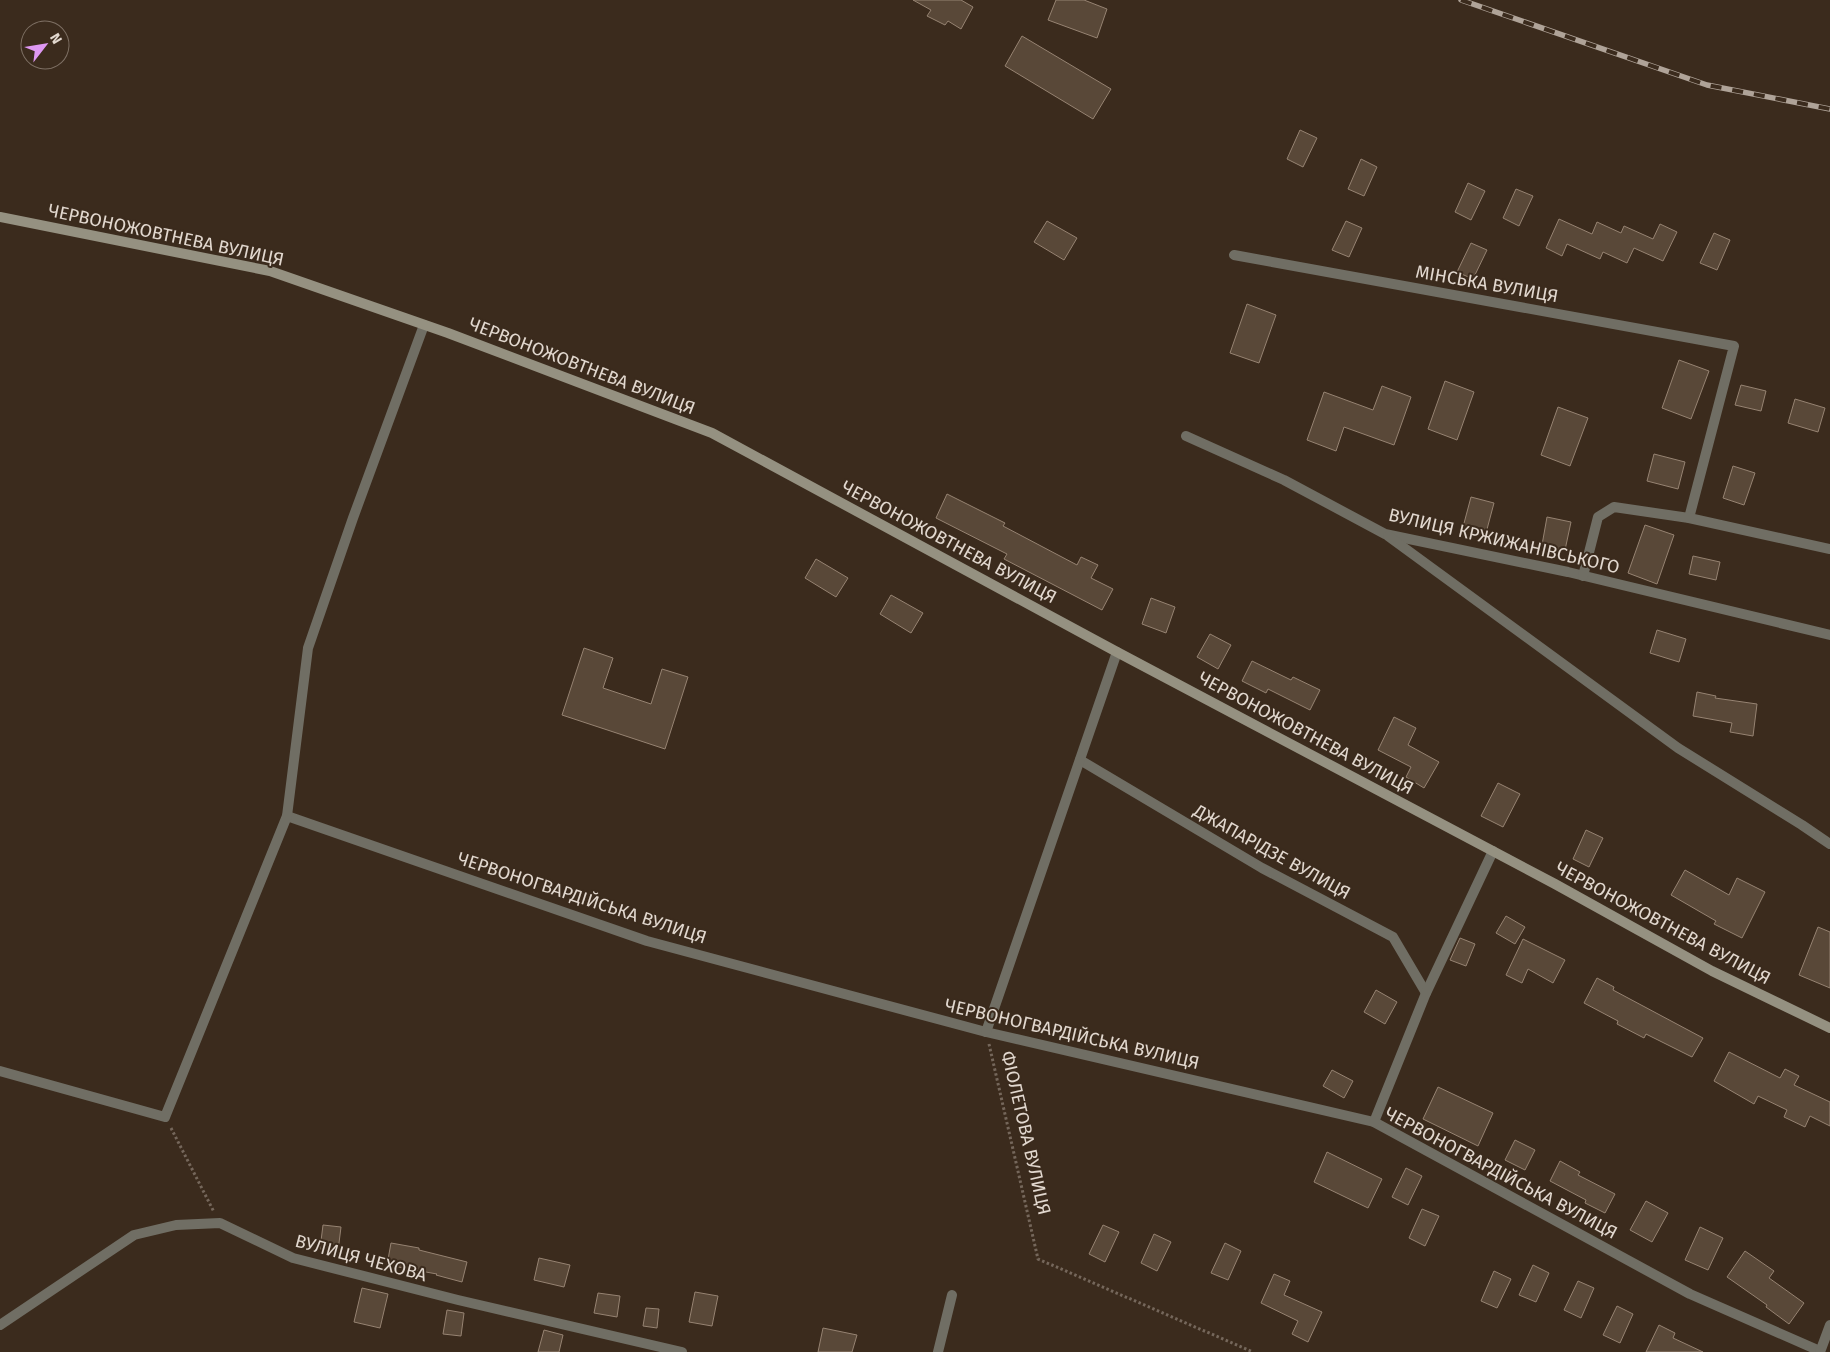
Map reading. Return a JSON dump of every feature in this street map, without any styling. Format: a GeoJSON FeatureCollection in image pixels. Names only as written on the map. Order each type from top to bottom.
{"type":"FeatureCollection","features":[{"type":"Feature","properties":{"kind":"street","name":"ЧЕРВОНОЖОВТНЕВА ВУЛИЦЯ"},"geometry":{"type":"LineString","coordinates":[[0,217],[270,271],[424,325],[712,433],[1117,652],[1493,851],[1712,971],[1830,1028]]}},
{"type":"Feature","properties":{"kind":"street","name":"МІНСЬКА ВУЛИЦЯ"},"geometry":{"type":"LineString","coordinates":[[1234,255],[1734,346],[1689,518]]}},
{"type":"Feature","properties":{"kind":"street"},"geometry":{"type":"LineString","coordinates":[[0,1071],[165,1117],[287,816],[308,648],[424,325]]}},
{"type":"Feature","properties":{"kind":"street","name":"ВУЛИЦЯ КРЖИЖАНІВСЬКОГО"},"geometry":{"type":"LineString","coordinates":[[1186,436],[1284,480],[1386,534],[1583,576],[1830,635]]}},
{"type":"Feature","properties":{"kind":"street"},"geometry":{"type":"LineString","coordinates":[[1583,576],[1598,517],[1614,507],[1689,518],[1830,549]]}},
{"type":"Feature","properties":{"kind":"street"},"geometry":{"type":"LineString","coordinates":[[1386,534],[1678,748],[1830,844]]}},
{"type":"Feature","properties":{"kind":"street","name":"ФІОЛЕТОВА ВУЛИЦЯ"},"geometry":{"type":"LineString","coordinates":[[986,1032],[1117,652]]}},
{"type":"Feature","properties":{"kind":"street","name":"ДЖАПАРІДЗЕ ВУЛИЦЯ"},"geometry":{"type":"LineString","coordinates":[[1080,760],[1262,868],[1393,937],[1426,993]]}},
{"type":"Feature","properties":{"kind":"street","name":"ЧЕРВОНОГВАРДІЙСЬКА ВУЛИЦЯ"},"geometry":{"type":"LineString","coordinates":[[287,816],[647,940],[986,1032],[1374,1122],[1690,1294],[1820,1352]]}},
{"type":"Feature","properties":{"kind":"street"},"geometry":{"type":"LineString","coordinates":[[1374,1122],[1426,993],[1493,851]]}},
{"type":"Feature","properties":{"kind":"street","name":"ВУЛИЦЯ ЧЕХОВА"},"geometry":{"type":"LineString","coordinates":[[0,1325],[134,1236],[176,1226],[220,1224],[293,1258],[458,1300],[682,1352]]}},
{"type":"Feature","properties":{"kind":"street"},"geometry":{"type":"LineString","coordinates":[[938,1352],[952,1294]]}},
{"type":"Feature","properties":{"kind":"street"},"geometry":{"type":"LineString","coordinates":[[1820,1352],[1830,1325]]}},
{"type":"Feature","properties":{"kind":"path","name":"ФІОЛЕТОВА ВУЛИЦЯ"},"geometry":{"type":"LineString","coordinates":[[986,1032],[1038,1259],[1252,1352]]}},
{"type":"Feature","properties":{"kind":"path"},"geometry":{"type":"LineString","coordinates":[[165,1117],[220,1224]]}},
{"type":"Feature","properties":{"kind":"building"},"geometry":{"type":"Polygon","coordinates":[[[913,0],[961,0],[973,7],[961,29],[948,21],[945,25],[927,16],[931,10],[913,0]]]}},
{"type":"Feature","properties":{"kind":"building"},"geometry":{"type":"Polygon","coordinates":[[[1056,0],[1084,0],[1107,9],[1097,38],[1048,20],[1056,0]]]}},
{"type":"Feature","properties":{"kind":"building"},"geometry":{"type":"Polygon","coordinates":[[[1022,36],[1111,89],[1093,119],[1005,66],[1022,36]]]}},
{"type":"Feature","properties":{"kind":"building"},"geometry":{"type":"Polygon","coordinates":[[[1300,130],[1317,138],[1303,167],[1287,159],[1300,130]]]}},
{"type":"Feature","properties":{"kind":"building"},"geometry":{"type":"Polygon","coordinates":[[[1361,159],[1377,167],[1364,196],[1348,189],[1361,159]]]}},
{"type":"Feature","properties":{"kind":"building"},"geometry":{"type":"Polygon","coordinates":[[[1468,183],[1485,191],[1471,220],[1455,212],[1468,183]]]}},
{"type":"Feature","properties":{"kind":"building"},"geometry":{"type":"Polygon","coordinates":[[[1516,189],[1533,196],[1519,226],[1503,218],[1516,189]]]}},
{"type":"Feature","properties":{"kind":"building"},"geometry":{"type":"Polygon","coordinates":[[[1559,219],[1592,234],[1597,222],[1621,233],[1624,226],[1653,239],[1660,224],[1677,232],[1663,261],[1634,248],[1627,263],[1603,252],[1600,259],[1567,244],[1562,256],[1546,248],[1559,219]]]}},
{"type":"Feature","properties":{"kind":"building"},"geometry":{"type":"Polygon","coordinates":[[[1047,221],[1077,238],[1064,260],[1034,242],[1047,221]]]}},
{"type":"Feature","properties":{"kind":"building"},"geometry":{"type":"Polygon","coordinates":[[[1346,221],[1362,228],[1349,257],[1332,250],[1346,221]]]}},
{"type":"Feature","properties":{"kind":"building"},"geometry":{"type":"Polygon","coordinates":[[[1714,233],[1730,240],[1717,270],[1700,263],[1714,233]]]}},
{"type":"Feature","properties":{"kind":"building"},"geometry":{"type":"Polygon","coordinates":[[[1471,243],[1487,250],[1473,279],[1457,272],[1471,243]]]}},
{"type":"Feature","properties":{"kind":"building"},"geometry":{"type":"Polygon","coordinates":[[[1247,304],[1276,315],[1259,363],[1230,353],[1247,304]]]}},
{"type":"Feature","properties":{"kind":"building"},"geometry":{"type":"Polygon","coordinates":[[[1679,360],[1709,371],[1691,419],[1662,408],[1679,360]]]}},
{"type":"Feature","properties":{"kind":"building"},"geometry":{"type":"Polygon","coordinates":[[[1445,381],[1474,392],[1457,440],[1428,429],[1445,381]]]}},
{"type":"Feature","properties":{"kind":"building"},"geometry":{"type":"Polygon","coordinates":[[[1741,385],[1766,391],[1761,411],[1735,405],[1741,385]]]}},
{"type":"Feature","properties":{"kind":"building"},"geometry":{"type":"Polygon","coordinates":[[[1382,386],[1411,397],[1394,445],[1344,427],[1336,451],[1307,440],[1324,392],[1373,410],[1382,386]]]}},
{"type":"Feature","properties":{"kind":"building"},"geometry":{"type":"Polygon","coordinates":[[[1795,399],[1825,408],[1818,432],[1788,423],[1795,399]]]}},
{"type":"Feature","properties":{"kind":"building"},"geometry":{"type":"Polygon","coordinates":[[[1558,407],[1588,418],[1570,466],[1541,455],[1558,407]]]}},
{"type":"Feature","properties":{"kind":"building"},"geometry":{"type":"Polygon","coordinates":[[[1654,454],[1685,462],[1678,489],[1647,481],[1654,454]]]}},
{"type":"Feature","properties":{"kind":"building"},"geometry":{"type":"Polygon","coordinates":[[[1733,466],[1755,473],[1744,505],[1723,498],[1733,466]]]}},
{"type":"Feature","properties":{"kind":"building"},"geometry":{"type":"Polygon","coordinates":[[[947,494],[1005,523],[1003,526],[1077,565],[1081,557],[1098,565],[1091,578],[1113,589],[1102,610],[1004,559],[1007,554],[936,518],[947,494]]]}},
{"type":"Feature","properties":{"kind":"building"},"geometry":{"type":"Polygon","coordinates":[[[1471,497],[1494,503],[1486,533],[1463,527],[1471,497]]]}},
{"type":"Feature","properties":{"kind":"building"},"geometry":{"type":"Polygon","coordinates":[[[1547,517],[1571,522],[1565,550],[1542,545],[1547,517]]]}},
{"type":"Feature","properties":{"kind":"building"},"geometry":{"type":"Polygon","coordinates":[[[1645,525],[1674,535],[1657,584],[1628,573],[1645,525]]]}},
{"type":"Feature","properties":{"kind":"building"},"geometry":{"type":"Polygon","coordinates":[[[1693,556],[1720,562],[1716,580],[1689,574],[1693,556]]]}},
{"type":"Feature","properties":{"kind":"building"},"geometry":{"type":"Polygon","coordinates":[[[816,559],[848,578],[836,597],[805,578],[816,559]]]}},
{"type":"Feature","properties":{"kind":"building"},"geometry":{"type":"Polygon","coordinates":[[[891,595],[923,613],[911,633],[880,614],[891,595]]]}},
{"type":"Feature","properties":{"kind":"building"},"geometry":{"type":"Polygon","coordinates":[[[1151,598],[1175,607],[1166,633],[1142,624],[1151,598]]]}},
{"type":"Feature","properties":{"kind":"building"},"geometry":{"type":"Polygon","coordinates":[[[1657,630],[1686,639],[1679,662],[1650,653],[1657,630]]]}},
{"type":"Feature","properties":{"kind":"building"},"geometry":{"type":"Polygon","coordinates":[[[1210,634],[1231,645],[1218,669],[1197,657],[1210,634]]]}},
{"type":"Feature","properties":{"kind":"building"},"geometry":{"type":"Polygon","coordinates":[[[584,648],[613,658],[603,688],[651,704],[662,669],[688,677],[665,749],[562,715],[584,648]]]}},
{"type":"Feature","properties":{"kind":"building"},"geometry":{"type":"Polygon","coordinates":[[[1252,661],[1291,680],[1293,677],[1320,690],[1310,710],[1268,689],[1266,693],[1242,681],[1252,661]]]}},
{"type":"Feature","properties":{"kind":"building"},"geometry":{"type":"Polygon","coordinates":[[[1697,692],[1716,696],[1715,698],[1757,704],[1753,736],[1730,732],[1732,723],[1693,716],[1697,692]]]}},
{"type":"Feature","properties":{"kind":"building"},"geometry":{"type":"Polygon","coordinates":[[[1394,717],[1416,728],[1408,745],[1439,762],[1424,788],[1406,777],[1411,767],[1378,750],[1394,717]]]}},
{"type":"Feature","properties":{"kind":"building"},"geometry":{"type":"Polygon","coordinates":[[[1498,783],[1520,794],[1503,827],[1481,816],[1498,783]]]}},
{"type":"Feature","properties":{"kind":"building"},"geometry":{"type":"Polygon","coordinates":[[[1586,830],[1603,838],[1589,867],[1573,859],[1586,830]]]}},
{"type":"Feature","properties":{"kind":"building"},"geometry":{"type":"Polygon","coordinates":[[[1685,870],[1729,895],[1737,878],[1765,892],[1742,938],[1714,924],[1716,921],[1671,895],[1685,870]]]}},
{"type":"Feature","properties":{"kind":"building"},"geometry":{"type":"Polygon","coordinates":[[[1506,916],[1525,927],[1515,944],[1496,933],[1506,916]]]}},
{"type":"Feature","properties":{"kind":"building"},"geometry":{"type":"Polygon","coordinates":[[[1818,927],[1830,932],[1830,988],[1799,975],[1818,927]]]}},
{"type":"Feature","properties":{"kind":"building"},"geometry":{"type":"Polygon","coordinates":[[[1460,938],[1475,944],[1466,966],[1450,960],[1460,938]]]}},
{"type":"Feature","properties":{"kind":"building"},"geometry":{"type":"Polygon","coordinates":[[[1523,939],[1565,960],[1553,983],[1528,969],[1522,983],[1506,975],[1523,939]]]}},
{"type":"Feature","properties":{"kind":"building"},"geometry":{"type":"Polygon","coordinates":[[[1597,978],[1614,987],[1613,990],[1703,1038],[1692,1057],[1646,1034],[1644,1038],[1617,1024],[1618,1021],[1584,1003],[1597,978]]]}},
{"type":"Feature","properties":{"kind":"building"},"geometry":{"type":"Polygon","coordinates":[[[1376,990],[1397,1002],[1385,1024],[1364,1012],[1376,990]]]}},
{"type":"Feature","properties":{"kind":"building"},"geometry":{"type":"Polygon","coordinates":[[[1729,1052],[1780,1078],[1785,1069],[1799,1076],[1794,1085],[1830,1102],[1830,1126],[1810,1116],[1805,1127],[1784,1117],[1787,1110],[1758,1096],[1754,1104],[1714,1081],[1729,1052]]]}},
{"type":"Feature","properties":{"kind":"building"},"geometry":{"type":"Polygon","coordinates":[[[1332,1070],[1353,1081],[1344,1098],[1323,1086],[1332,1070]]]}},
{"type":"Feature","properties":{"kind":"building"},"geometry":{"type":"Polygon","coordinates":[[[1438,1087],[1493,1113],[1478,1146],[1423,1119],[1438,1087]]]}},
{"type":"Feature","properties":{"kind":"building"},"geometry":{"type":"Polygon","coordinates":[[[1515,1140],[1535,1150],[1525,1170],[1505,1160],[1515,1140]]]}},
{"type":"Feature","properties":{"kind":"building"},"geometry":{"type":"Polygon","coordinates":[[[1327,1152],[1382,1179],[1368,1208],[1314,1182],[1327,1152]]]}},
{"type":"Feature","properties":{"kind":"building"},"geometry":{"type":"Polygon","coordinates":[[[1560,1161],[1580,1172],[1578,1175],[1615,1194],[1605,1213],[1585,1203],[1586,1200],[1550,1181],[1560,1161]]]}},
{"type":"Feature","properties":{"kind":"building"},"geometry":{"type":"Polygon","coordinates":[[[1406,1168],[1422,1176],[1408,1205],[1392,1197],[1406,1168]]]}},
{"type":"Feature","properties":{"kind":"building"},"geometry":{"type":"Polygon","coordinates":[[[1646,1201],[1668,1213],[1652,1242],[1630,1230],[1646,1201]]]}},
{"type":"Feature","properties":{"kind":"building"},"geometry":{"type":"Polygon","coordinates":[[[1422,1209],[1439,1216],[1425,1246],[1409,1238],[1422,1209]]]}},
{"type":"Feature","properties":{"kind":"building"},"geometry":{"type":"Polygon","coordinates":[[[323,1225],[341,1227],[338,1251],[320,1249],[323,1225]]]}},
{"type":"Feature","properties":{"kind":"building"},"geometry":{"type":"Polygon","coordinates":[[[1103,1225],[1119,1232],[1105,1262],[1089,1254],[1103,1225]]]}},
{"type":"Feature","properties":{"kind":"building"},"geometry":{"type":"Polygon","coordinates":[[[1700,1227],[1723,1238],[1708,1270],[1685,1260],[1700,1227]]]}},
{"type":"Feature","properties":{"kind":"building"},"geometry":{"type":"Polygon","coordinates":[[[1154,1234],[1171,1242],[1157,1271],[1141,1263],[1154,1234]]]}},
{"type":"Feature","properties":{"kind":"building"},"geometry":{"type":"Polygon","coordinates":[[[391,1243],[419,1248],[419,1250],[467,1262],[462,1282],[437,1274],[387,1265],[391,1243]]]}},
{"type":"Feature","properties":{"kind":"building"},"geometry":{"type":"Polygon","coordinates":[[[1225,1243],[1241,1251],[1228,1280],[1211,1273],[1225,1243]]]}},
{"type":"Feature","properties":{"kind":"building"},"geometry":{"type":"Polygon","coordinates":[[[1745,1251],[1774,1271],[1769,1278],[1804,1303],[1789,1324],[1766,1307],[1767,1305],[1727,1277],[1745,1251]]]}},
{"type":"Feature","properties":{"kind":"building"},"geometry":{"type":"Polygon","coordinates":[[[539,1258],[570,1265],[564,1287],[534,1280],[539,1258]]]}},
{"type":"Feature","properties":{"kind":"building"},"geometry":{"type":"Polygon","coordinates":[[[1533,1265],[1549,1273],[1536,1302],[1519,1295],[1533,1265]]]}},
{"type":"Feature","properties":{"kind":"building"},"geometry":{"type":"Polygon","coordinates":[[[1494,1271],[1511,1279],[1497,1308],[1481,1301],[1494,1271]]]}},
{"type":"Feature","properties":{"kind":"building"},"geometry":{"type":"Polygon","coordinates":[[[1274,1274],[1290,1281],[1284,1295],[1322,1312],[1308,1342],[1292,1334],[1298,1321],[1261,1303],[1274,1274]]]}},
{"type":"Feature","properties":{"kind":"building"},"geometry":{"type":"Polygon","coordinates":[[[1578,1281],[1594,1288],[1581,1318],[1564,1310],[1578,1281]]]}},
{"type":"Feature","properties":{"kind":"building"},"geometry":{"type":"Polygon","coordinates":[[[362,1288],[388,1294],[380,1328],[354,1322],[362,1288]]]}},
{"type":"Feature","properties":{"kind":"building"},"geometry":{"type":"Polygon","coordinates":[[[695,1292],[718,1296],[712,1326],[689,1322],[695,1292]]]}},
{"type":"Feature","properties":{"kind":"building"},"geometry":{"type":"Polygon","coordinates":[[[598,1293],[620,1296],[617,1317],[594,1313],[598,1293]]]}},
{"type":"Feature","properties":{"kind":"building"},"geometry":{"type":"Polygon","coordinates":[[[1617,1306],[1633,1314],[1620,1343],[1603,1335],[1617,1306]]]}},
{"type":"Feature","properties":{"kind":"building"},"geometry":{"type":"Polygon","coordinates":[[[646,1308],[659,1309],[657,1328],[643,1326],[646,1308]]]}},
{"type":"Feature","properties":{"kind":"building"},"geometry":{"type":"Polygon","coordinates":[[[447,1310],[464,1313],[461,1336],[443,1334],[447,1310]]]}},
{"type":"Feature","properties":{"kind":"building"},"geometry":{"type":"Polygon","coordinates":[[[1659,1325],[1675,1333],[1673,1338],[1703,1352],[1646,1352],[1659,1325]]]}},
{"type":"Feature","properties":{"kind":"building"},"geometry":{"type":"Polygon","coordinates":[[[823,1328],[857,1335],[852,1352],[818,1352],[823,1328]]]}},
{"type":"Feature","properties":{"kind":"building"},"geometry":{"type":"Polygon","coordinates":[[[544,1330],[563,1335],[559,1352],[538,1352],[544,1330]]]}},
{"type":"Feature","properties":{"kind":"railway"},"geometry":{"type":"LineString","coordinates":[[1461,0],[1707,85],[1830,109]]}}]}
